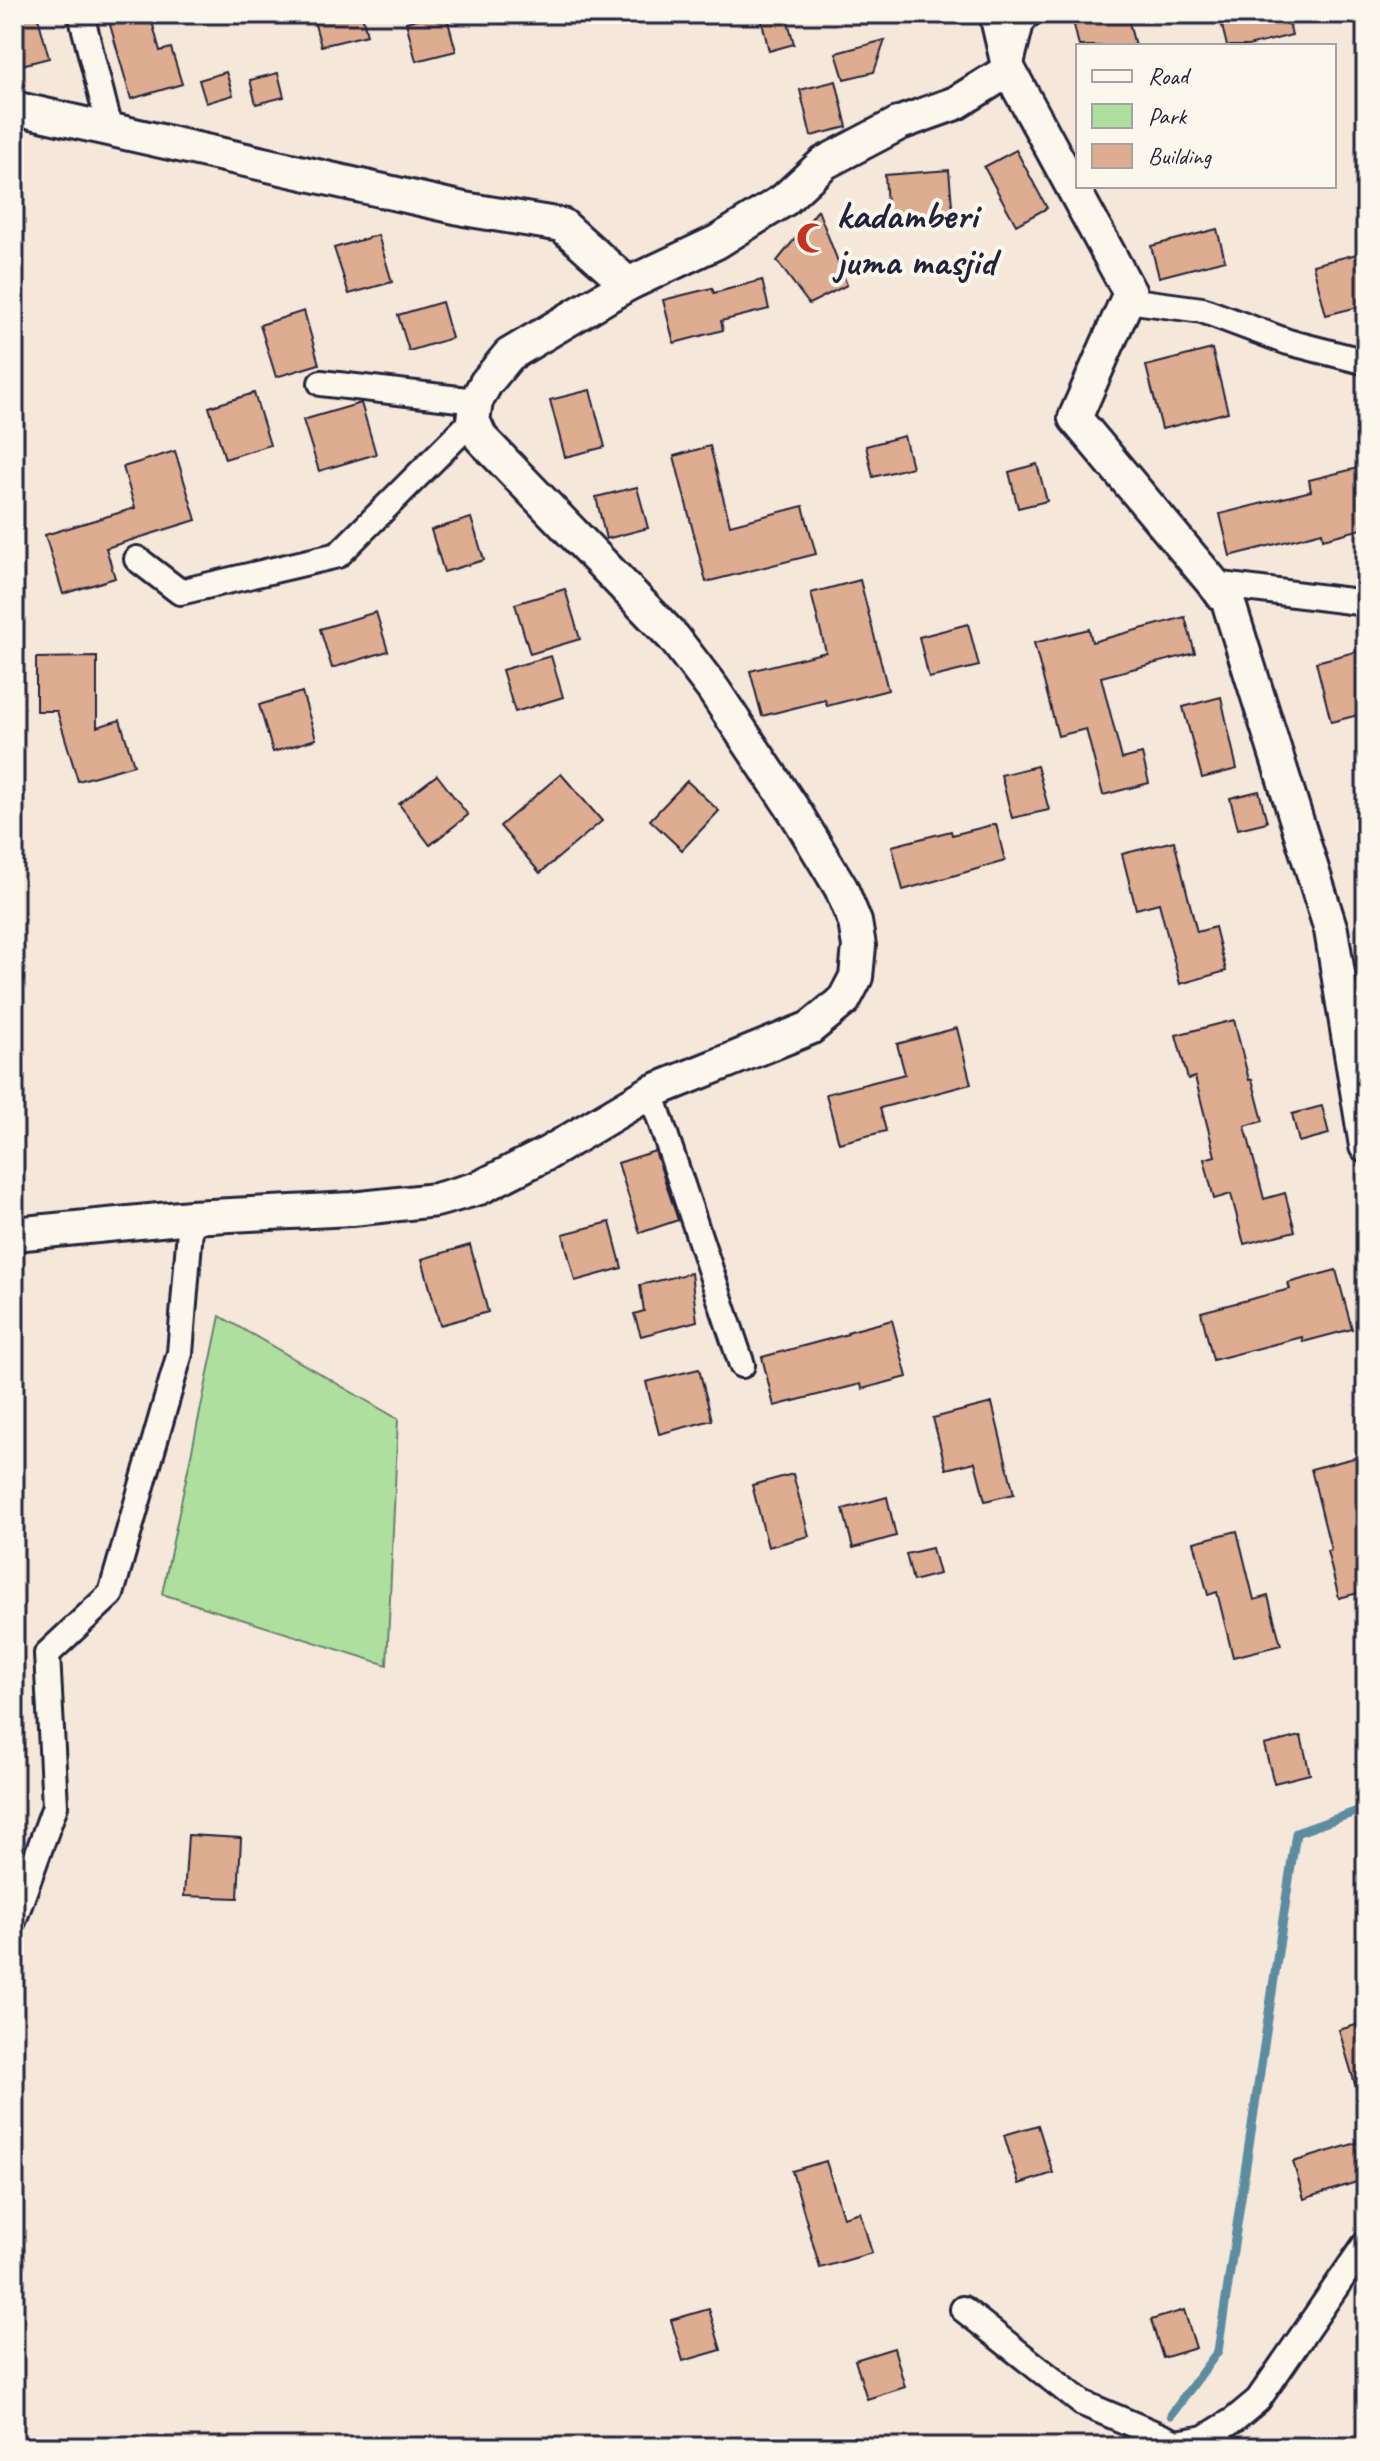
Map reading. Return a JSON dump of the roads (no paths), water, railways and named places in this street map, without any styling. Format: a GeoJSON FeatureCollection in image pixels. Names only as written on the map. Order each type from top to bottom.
{"type":"FeatureCollection","features":[{"type":"Feature","properties":{"kind":"street"},"geometry":{"type":"LineString","coordinates":[[81,14],[110,129]]}},
{"type":"Feature","properties":{"kind":"street"},"geometry":{"type":"LineString","coordinates":[[996,14],[1009,70],[1130,293],[1075,418],[1228,601],[1331,930],[1366,1146]]}},
{"type":"Feature","properties":{"kind":"street"},"geometry":{"type":"LineString","coordinates":[[137,559],[180,592],[338,555],[475,411],[486,383],[509,355],[628,284],[731,234],[784,200],[824,163],[900,123],[956,103],[1009,70],[1021,23],[1029,14]]}},
{"type":"Feature","properties":{"kind":"street"},"geometry":{"type":"LineString","coordinates":[[14,108],[464,209],[562,225],[628,284]]}},
{"type":"Feature","properties":{"kind":"street"},"geometry":{"type":"LineString","coordinates":[[1127,300],[1202,310],[1288,342],[1366,362]]}},
{"type":"Feature","properties":{"kind":"street"},"geometry":{"type":"LineString","coordinates":[[321,383],[475,411]]}},
{"type":"Feature","properties":{"kind":"street"},"geometry":{"type":"LineString","coordinates":[[14,1234],[191,1217],[352,1209],[436,1200],[479,1188],[548,1153],[651,1092],[810,1028],[844,1000],[856,977],[859,946],[855,922],[841,888],[797,815],[690,658],[646,608],[481,438],[475,411]]}},
{"type":"Feature","properties":{"kind":"street"},"geometry":{"type":"LineString","coordinates":[[1213,584],[1366,603]]}},
{"type":"Feature","properties":{"kind":"street"},"geometry":{"type":"LineString","coordinates":[[651,1092],[742,1365]]}},
{"type":"Feature","properties":{"kind":"street"},"geometry":{"type":"LineString","coordinates":[[14,1919],[55,1806],[47,1654],[111,1594],[180,1353],[191,1217]]}},
{"type":"Feature","properties":{"kind":"street"},"geometry":{"type":"LineString","coordinates":[[963,2309],[1082,2403],[1177,2443],[1205,2438],[1258,2400],[1366,2243]]}},
{"type":"Feature","properties":{"kind":"waterway"},"geometry":{"type":"LineString","coordinates":[[1171,2415],[1218,2351],[1296,1833],[1366,1808]]}},
{"type":"Feature","properties":{"kind":"place","name":"kadamberi juma masjid"},"geometry":{"type":"Point","coordinates":[812,238]}}]}
